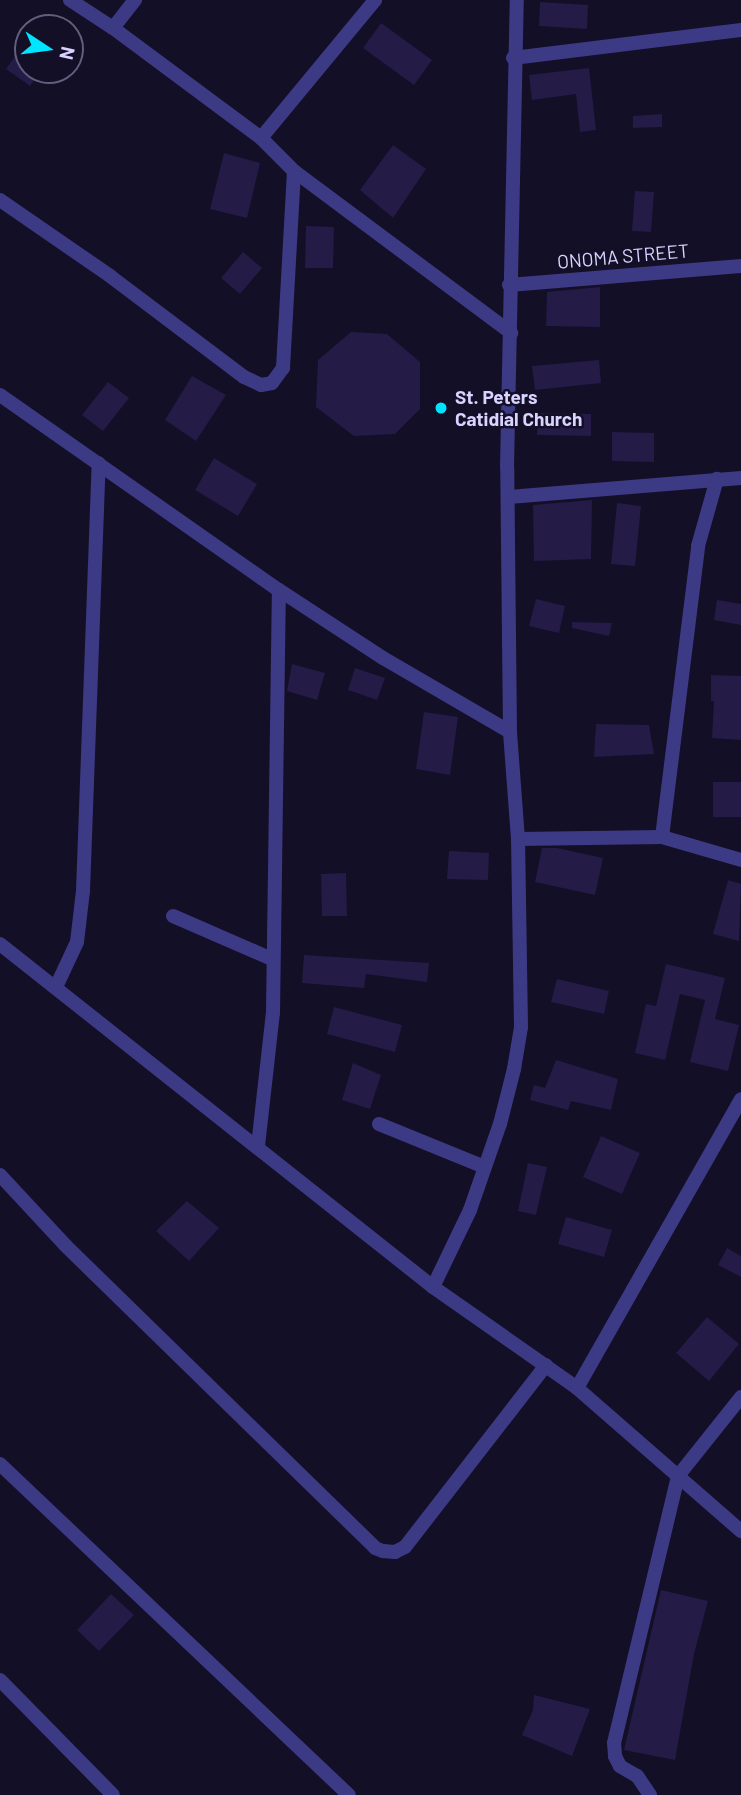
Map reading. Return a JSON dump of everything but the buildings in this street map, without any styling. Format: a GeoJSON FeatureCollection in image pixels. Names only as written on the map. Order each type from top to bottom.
{"type":"FeatureCollection","features":[{"type":"Feature","properties":{"kind":"street"},"geometry":{"type":"LineString","coordinates":[[69,0],[113,28],[261,138],[293,170],[511,333]]}},
{"type":"Feature","properties":{"kind":"street"},"geometry":{"type":"LineString","coordinates":[[113,28],[135,0]]}},
{"type":"Feature","properties":{"kind":"street"},"geometry":{"type":"LineString","coordinates":[[261,138],[374,0]]}},
{"type":"Feature","properties":{"kind":"street"},"geometry":{"type":"LineString","coordinates":[[433,1287],[470,1210],[485,1167],[514,1069],[520,1027],[519,839],[510,732],[509,497],[509,285],[513,58],[517,0]]}},
{"type":"Feature","properties":{"kind":"street"},"geometry":{"type":"LineString","coordinates":[[513,58],[741,30]]}},
{"type":"Feature","properties":{"kind":"street"},"geometry":{"type":"LineString","coordinates":[[0,200],[110,276],[244,377],[261,385],[272,383],[283,368],[293,170]]}},
{"type":"Feature","properties":{"kind":"street","name":"ONOMA STREET"},"geometry":{"type":"LineString","coordinates":[[509,285],[741,266]]}},
{"type":"Feature","properties":{"kind":"street"},"geometry":{"type":"LineString","coordinates":[[0,395],[279,590],[383,658],[510,732]]}},
{"type":"Feature","properties":{"kind":"street"},"geometry":{"type":"LineString","coordinates":[[56,988],[77,943],[83,891],[99,463]]}},
{"type":"Feature","properties":{"kind":"street"},"geometry":{"type":"LineString","coordinates":[[509,497],[741,478]]}},
{"type":"Feature","properties":{"kind":"street"},"geometry":{"type":"LineString","coordinates":[[662,837],[698,546],[717,479]]}},
{"type":"Feature","properties":{"kind":"street"},"geometry":{"type":"LineString","coordinates":[[258,1146],[273,1013],[279,590]]}},
{"type":"Feature","properties":{"kind":"street"},"geometry":{"type":"LineString","coordinates":[[519,839],[662,837],[741,860]]}},
{"type":"Feature","properties":{"kind":"street"},"geometry":{"type":"LineString","coordinates":[[173,916],[272,959]]}},
{"type":"Feature","properties":{"kind":"street"},"geometry":{"type":"LineString","coordinates":[[0,944],[433,1287],[577,1388],[741,1531]]}},
{"type":"Feature","properties":{"kind":"street"},"geometry":{"type":"LineString","coordinates":[[577,1388],[741,1099]]}},
{"type":"Feature","properties":{"kind":"street"},"geometry":{"type":"LineString","coordinates":[[379,1124],[485,1167]]}},
{"type":"Feature","properties":{"kind":"street"},"geometry":{"type":"LineString","coordinates":[[0,1175],[66,1246],[375,1548],[383,1551],[395,1552],[405,1547],[546,1365]]}},
{"type":"Feature","properties":{"kind":"street"},"geometry":{"type":"LineString","coordinates":[[650,1795],[637,1776],[620,1766],[615,1756],[614,1742],[678,1476],[741,1397]]}},
{"type":"Feature","properties":{"kind":"street"},"geometry":{"type":"LineString","coordinates":[[0,1464],[349,1795]]}},
{"type":"Feature","properties":{"kind":"street"},"geometry":{"type":"LineString","coordinates":[[0,1680],[114,1795]]}},
{"type":"Feature","properties":{"kind":"place","name":"St. Peters Catidial Church"},"geometry":{"type":"Point","coordinates":[441,408]}}]}
